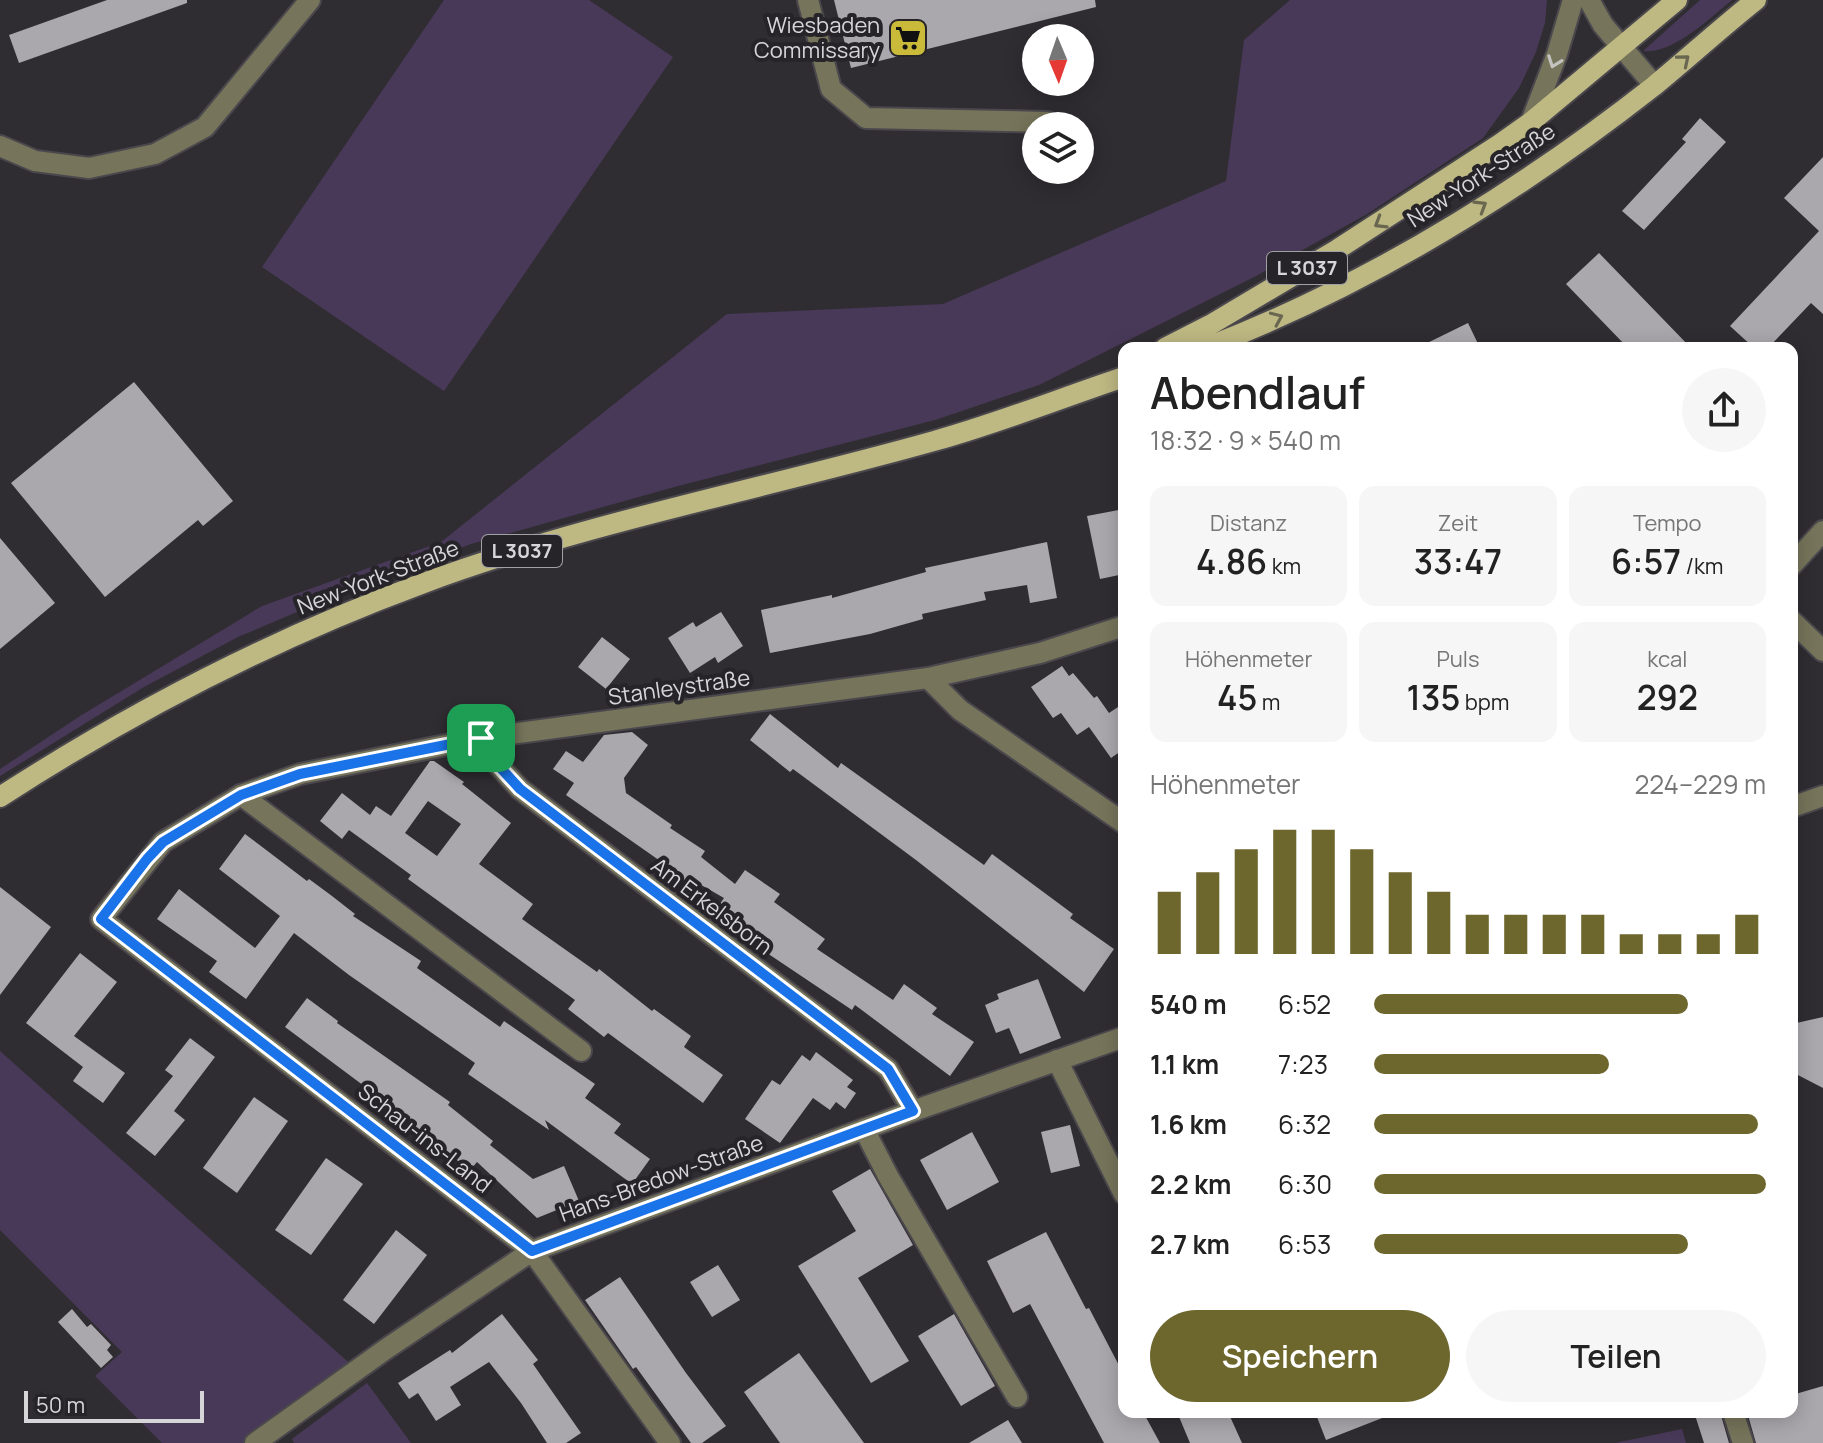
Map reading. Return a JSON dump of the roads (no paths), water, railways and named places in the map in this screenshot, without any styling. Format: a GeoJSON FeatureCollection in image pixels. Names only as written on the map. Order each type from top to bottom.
{"type":"FeatureCollection","features":[{"type":"Feature","properties":{"kind":"main road","name":"New-York-Straße"},"geometry":{"type":"LineString","coordinates":[[1177,342],[1338,249],[1446,181],[1531,122],[1677,0]]}},
{"type":"Feature","properties":{"kind":"main road","name":"New-York-Straße"},"geometry":{"type":"LineString","coordinates":[[1219,342],[1296,309],[1431,237],[1554,159],[1654,85],[1756,0]]}},
{"type":"Feature","properties":{"kind":"main road","name":"New-York-Straße"},"geometry":{"type":"LineString","coordinates":[[1078,392],[1118,372]]}},
{"type":"Feature","properties":{"kind":"main road","name":"New-York-Straße"},"geometry":{"type":"LineString","coordinates":[[0,797],[183,688],[262,649],[423,583],[590,531],[937,440],[1118,379]]}},
{"type":"Feature","properties":{"kind":"street"},"geometry":{"type":"LineString","coordinates":[[0,146],[35,161],[89,168],[155,154],[205,127],[310,0]]}},
{"type":"Feature","properties":{"kind":"street"},"geometry":{"type":"LineString","coordinates":[[808,0],[831,89],[866,118],[1022,121]]}},
{"type":"Feature","properties":{"kind":"street"},"geometry":{"type":"LineString","coordinates":[[1531,122],[1557,54],[1573,0]]}},
{"type":"Feature","properties":{"kind":"street"},"geometry":{"type":"LineString","coordinates":[[1589,0],[1603,25],[1654,85]]}},
{"type":"Feature","properties":{"kind":"street"},"geometry":{"type":"LineString","coordinates":[[1798,558],[1823,531]]}},
{"type":"Feature","properties":{"kind":"street"},"geometry":{"type":"LineString","coordinates":[[1798,627],[1823,651]]}},
{"type":"Feature","properties":{"kind":"street","name":"Stanleystraße"},"geometry":{"type":"LineString","coordinates":[[101,919],[163,842],[241,795],[300,774],[481,738],[928,678],[1040,653],[1118,628]]}},
{"type":"Feature","properties":{"kind":"street"},"geometry":{"type":"LineString","coordinates":[[928,678],[960,710],[1118,819]]}},
{"type":"Feature","properties":{"kind":"street","name":"Am Erkelsborn"},"geometry":{"type":"LineString","coordinates":[[481,738],[497,764],[520,789],[888,1069],[913,1111]]}},
{"type":"Feature","properties":{"kind":"street"},"geometry":{"type":"LineString","coordinates":[[241,795],[581,1051]]}},
{"type":"Feature","properties":{"kind":"street"},"geometry":{"type":"LineString","coordinates":[[1798,805],[1823,796]]}},
{"type":"Feature","properties":{"kind":"street","name":"Schau-ins-Land"},"geometry":{"type":"LineString","coordinates":[[101,919],[532,1251],[670,1443]]}},
{"type":"Feature","properties":{"kind":"street","name":"Hans-Bredow-Straße"},"geometry":{"type":"LineString","coordinates":[[255,1443],[386,1349],[532,1251],[1118,1039]]}},
{"type":"Feature","properties":{"kind":"street"},"geometry":{"type":"LineString","coordinates":[[1057,1060],[1118,1182]]}},
{"type":"Feature","properties":{"kind":"street"},"geometry":{"type":"LineString","coordinates":[[864,1129],[888,1176],[1017,1397]]}},
{"type":"Feature","properties":{"kind":"street"},"geometry":{"type":"LineString","coordinates":[[1735,1418],[1743,1443]]}},
{"type":"Feature","properties":{"kind":"place","name":"Wiesbaden Commissary"},"geometry":{"type":"Point","coordinates":[908,38]}}]}
